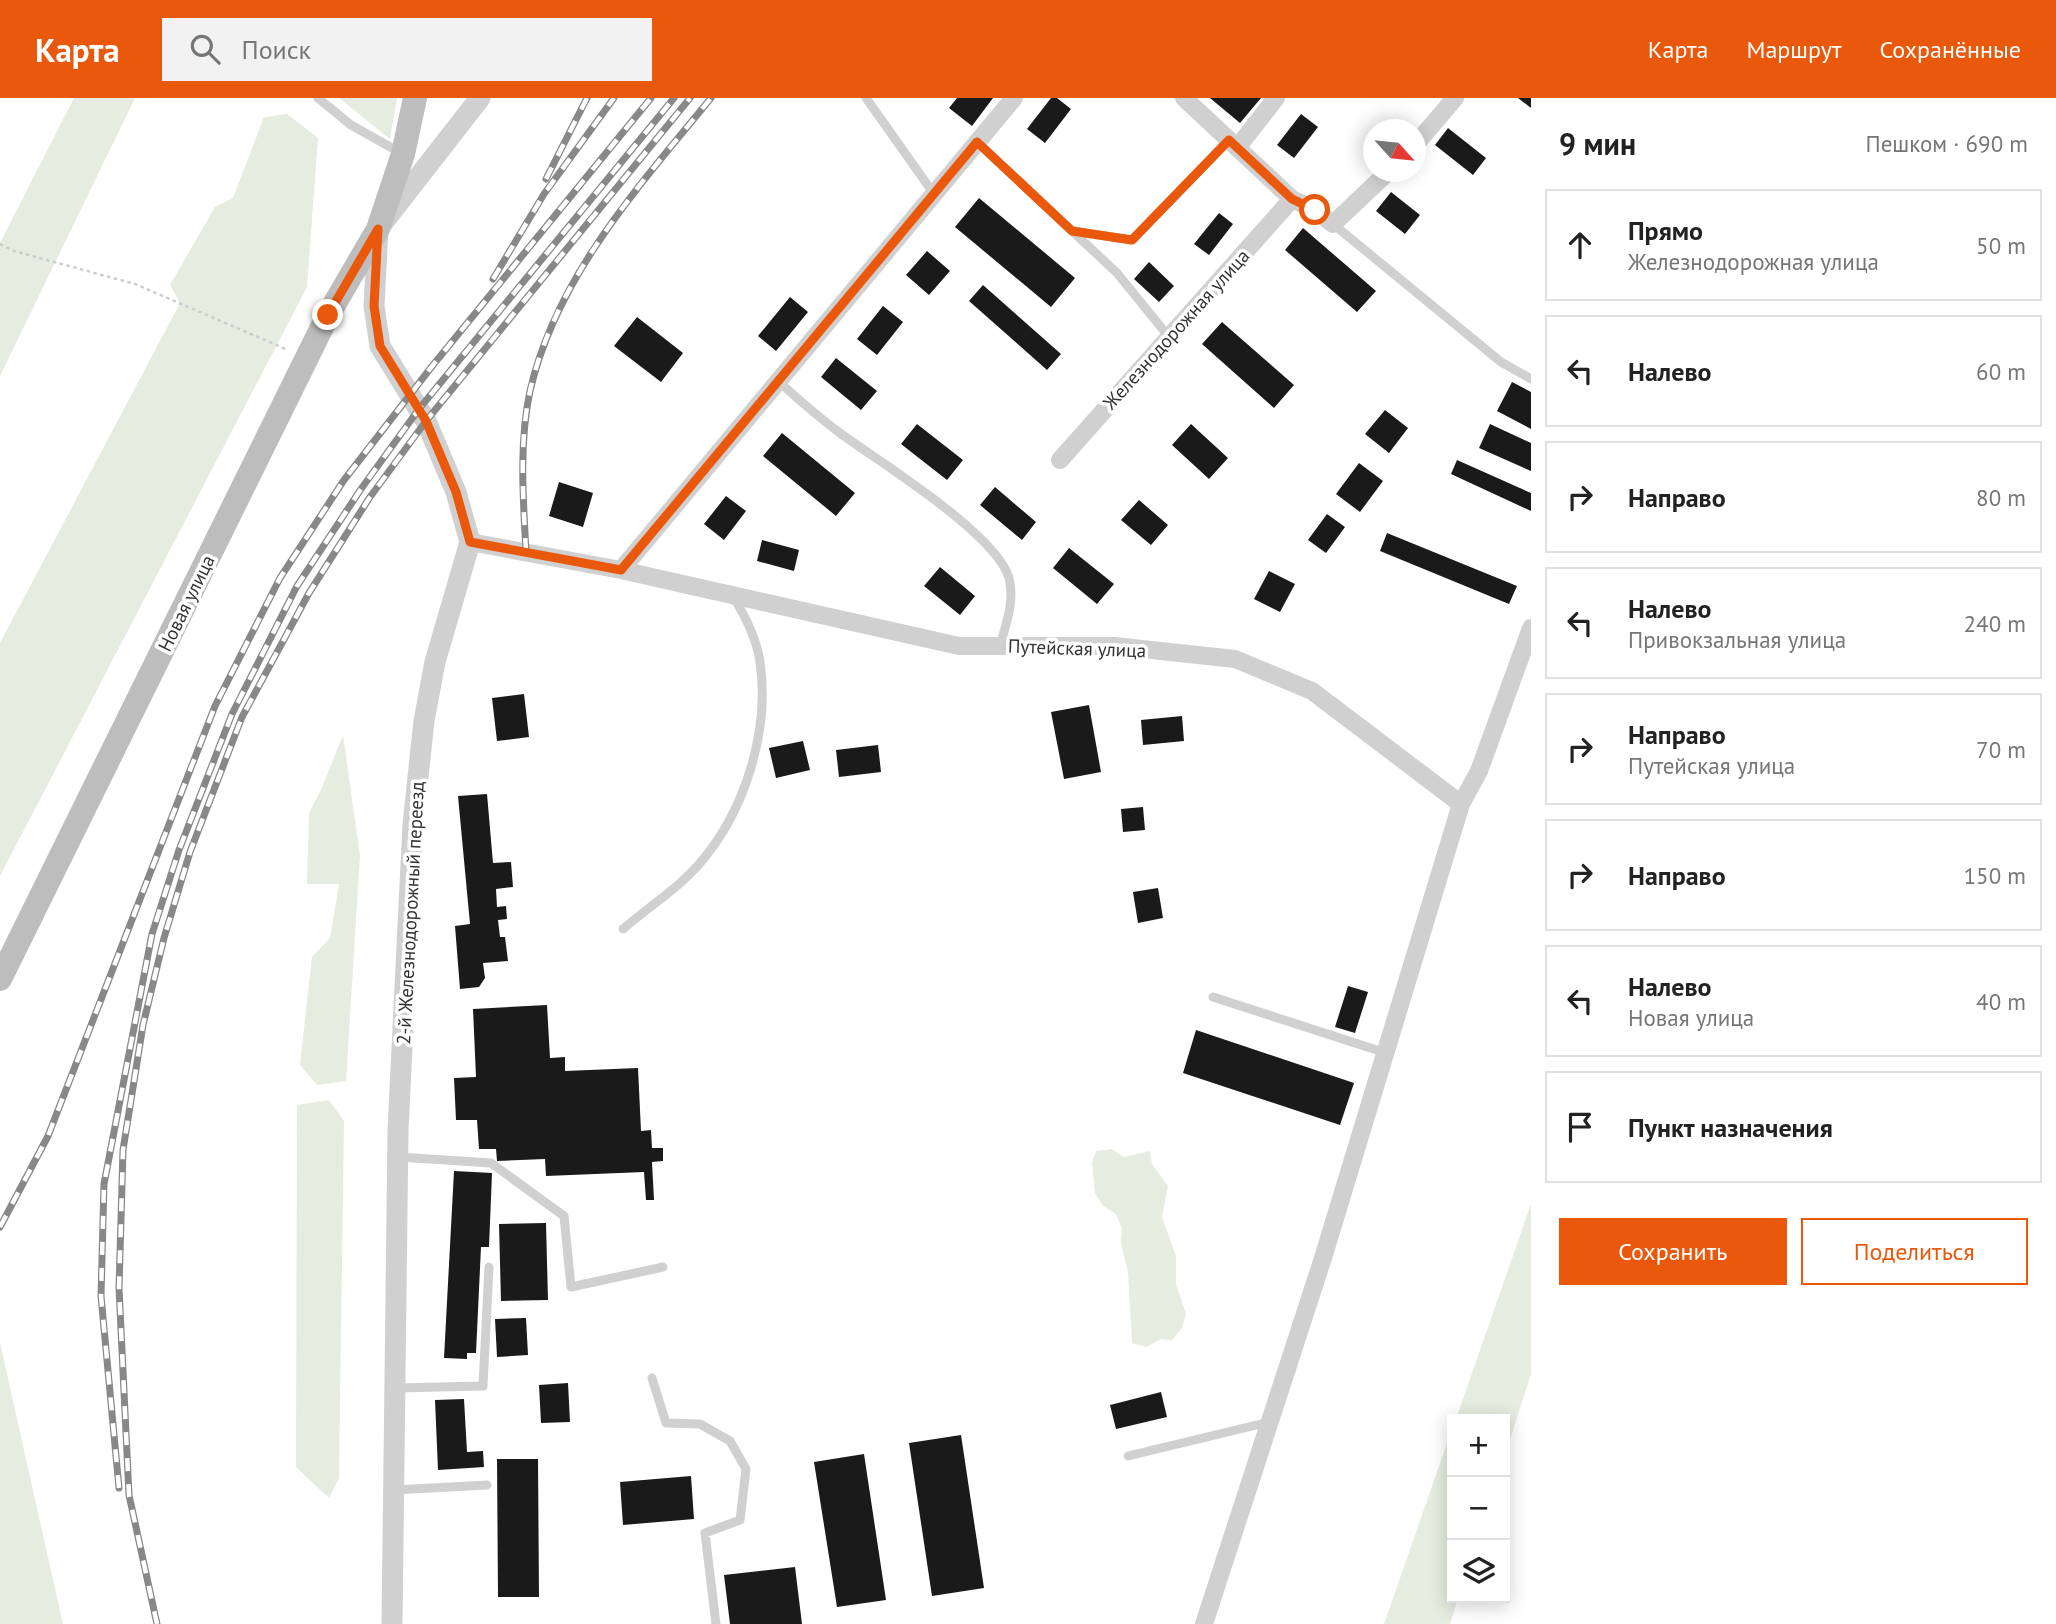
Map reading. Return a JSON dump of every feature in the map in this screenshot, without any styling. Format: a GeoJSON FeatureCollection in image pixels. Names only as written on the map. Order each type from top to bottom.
{"type":"FeatureCollection","features":[{"type":"Feature","properties":{"kind":"main road","name":"Новая улица"},"geometry":{"type":"LineString","coordinates":[[0,979],[307,358],[378,229],[403,154],[415,98]]}},
{"type":"Feature","properties":{"kind":"street"},"geometry":{"type":"LineString","coordinates":[[470,542],[456,492],[426,421],[380,346],[374,306],[378,229],[480,98]]}},
{"type":"Feature","properties":{"kind":"street"},"geometry":{"type":"LineString","coordinates":[[621,570],[1014,98]]}},
{"type":"Feature","properties":{"kind":"street"},"geometry":{"type":"LineString","coordinates":[[1184,98],[1292,199],[1315,210],[1333,224],[1377,182]]}},
{"type":"Feature","properties":{"kind":"street"},"geometry":{"type":"LineString","coordinates":[[1233,144],[1276,98]]}},
{"type":"Feature","properties":{"kind":"street"},"geometry":{"type":"LineString","coordinates":[[1426,132],[1455,98]]}},
{"type":"Feature","properties":{"kind":"street","name":"Железнодорожная улица"},"geometry":{"type":"LineString","coordinates":[[1060,460],[1292,199]]}},
{"type":"Feature","properties":{"kind":"street","name":"Путейская улица"},"geometry":{"type":"LineString","coordinates":[[470,542],[621,570],[959,646],[1114,646],[1235,659],[1312,691],[1461,804]]}},
{"type":"Feature","properties":{"kind":"street","name":"2-й Железнодорожный переезд"},"geometry":{"type":"LineString","coordinates":[[392,1624],[397,1157],[413,824],[424,721],[449,609],[470,542]]}},
{"type":"Feature","properties":{"kind":"street"},"geometry":{"type":"LineString","coordinates":[[1204,1624],[1461,804],[1479,771],[1531,628]]}},
{"type":"Feature","properties":{"kind":"lane"},"geometry":{"type":"LineString","coordinates":[[318,98],[351,125],[403,154]]}},
{"type":"Feature","properties":{"kind":"lane"},"geometry":{"type":"LineString","coordinates":[[866,98],[934,194]]}},
{"type":"Feature","properties":{"kind":"lane"},"geometry":{"type":"LineString","coordinates":[[977,142],[1116,273],[1169,337]]}},
{"type":"Feature","properties":{"kind":"lane"},"geometry":{"type":"LineString","coordinates":[[1072,231],[1132,240],[1233,144]]}},
{"type":"Feature","properties":{"kind":"lane"},"geometry":{"type":"LineString","coordinates":[[1333,224],[1501,362],[1531,379]]}},
{"type":"Feature","properties":{"kind":"lane"},"geometry":{"type":"LineString","coordinates":[[778,381],[838,432],[965,526],[995,556],[1009,576],[1012,601],[1000,646]]}},
{"type":"Feature","properties":{"kind":"lane"},"geometry":{"type":"LineString","coordinates":[[622,929],[699,864],[719,837],[752,765],[761,706],[760,661],[733,595]]}},
{"type":"Feature","properties":{"kind":"lane"},"geometry":{"type":"LineString","coordinates":[[1213,997],[1385,1053]]}},
{"type":"Feature","properties":{"kind":"lane"},"geometry":{"type":"LineString","coordinates":[[397,1157],[491,1163],[550,1205],[564,1216],[570,1287],[663,1267]]}},
{"type":"Feature","properties":{"kind":"lane"},"geometry":{"type":"LineString","coordinates":[[395,1388],[483,1385],[489,1267]]}},
{"type":"Feature","properties":{"kind":"lane"},"geometry":{"type":"LineString","coordinates":[[652,1378],[666,1423],[700,1424],[730,1441],[746,1469],[740,1520],[705,1533],[716,1624]]}},
{"type":"Feature","properties":{"kind":"lane"},"geometry":{"type":"LineString","coordinates":[[1128,1456],[1269,1422]]}},
{"type":"Feature","properties":{"kind":"lane"},"geometry":{"type":"LineString","coordinates":[[394,1490],[487,1485]]}},
{"type":"Feature","properties":{"kind":"path"},"geometry":{"type":"LineString","coordinates":[[0,244],[14,251],[135,284],[307,358]]}},
{"type":"Feature","properties":{"kind":"shaded area"},"geometry":{"type":"Polygon","coordinates":[[[74,98],[135,98],[0,376],[0,243],[74,98]]]}},
{"type":"Feature","properties":{"kind":"shaded area"},"geometry":{"type":"Polygon","coordinates":[[[339,98],[397,98],[390,139],[339,98]]]}},
{"type":"Feature","properties":{"kind":"shaded area"},"geometry":{"type":"Polygon","coordinates":[[[287,114],[318,138],[307,287],[0,876],[0,643],[180,303],[170,285],[215,207],[233,198],[264,117],[287,114]]]}},
{"type":"Feature","properties":{"kind":"shaded area"},"geometry":{"type":"Polygon","coordinates":[[[343,735],[360,856],[346,1081],[317,1085],[300,1065],[312,957],[330,938],[339,884],[307,884],[309,813],[343,735]]]}},
{"type":"Feature","properties":{"kind":"shaded area"},"geometry":{"type":"Polygon","coordinates":[[[329,1100],[344,1121],[339,1478],[329,1498],[296,1467],[297,1105],[329,1100]]]}},
{"type":"Feature","properties":{"kind":"shaded area"},"geometry":{"type":"Polygon","coordinates":[[[1112,1149],[1123,1157],[1150,1151],[1152,1164],[1168,1186],[1162,1217],[1176,1256],[1176,1284],[1186,1314],[1182,1328],[1172,1340],[1161,1339],[1146,1347],[1132,1343],[1128,1272],[1121,1243],[1122,1228],[1116,1214],[1103,1206],[1095,1193],[1092,1163],[1096,1151],[1112,1149]]]}},
{"type":"Feature","properties":{"kind":"shaded area"},"geometry":{"type":"Polygon","coordinates":[[[1531,1204],[1531,1374],[1510,1439],[1510,1414],[1458,1414],[1531,1204]]]}},
{"type":"Feature","properties":{"kind":"shaded area"},"geometry":{"type":"Polygon","coordinates":[[[0,1343],[63,1624],[0,1624],[0,1343]]]}},
{"type":"Feature","properties":{"kind":"shaded area"},"geometry":{"type":"Polygon","coordinates":[[[1447,1443],[1447,1603],[1456,1603],[1450,1624],[1384,1624],[1447,1443]]]}},
{"type":"Feature","properties":{"kind":"building"},"geometry":{"type":"Polygon","coordinates":[[[957,98],[993,98],[972,126],[949,108],[957,98]]]}},
{"type":"Feature","properties":{"kind":"building"},"geometry":{"type":"Polygon","coordinates":[[[1051,98],[1057,98],[1071,109],[1045,143],[1027,129],[1051,98]]]}},
{"type":"Feature","properties":{"kind":"building"},"geometry":{"type":"Polygon","coordinates":[[[1210,98],[1261,98],[1240,123],[1210,98]]]}},
{"type":"Feature","properties":{"kind":"building"},"geometry":{"type":"Polygon","coordinates":[[[1518,98],[1531,98],[1531,108],[1518,98]]]}},
{"type":"Feature","properties":{"kind":"building"},"geometry":{"type":"Polygon","coordinates":[[[1301,114],[1318,127],[1294,158],[1277,145],[1301,114]]]}},
{"type":"Feature","properties":{"kind":"building"},"geometry":{"type":"Polygon","coordinates":[[[1448,128],[1486,158],[1473,175],[1435,145],[1448,128]]]}},
{"type":"Feature","properties":{"kind":"building"},"geometry":{"type":"Polygon","coordinates":[[[1391,192],[1420,215],[1405,234],[1376,211],[1391,192]]]}},
{"type":"Feature","properties":{"kind":"building"},"geometry":{"type":"Polygon","coordinates":[[[979,198],[1075,278],[1051,307],[955,227],[979,198]]]}},
{"type":"Feature","properties":{"kind":"building"},"geometry":{"type":"Polygon","coordinates":[[[1219,213],[1233,224],[1209,255],[1194,244],[1219,213]]]}},
{"type":"Feature","properties":{"kind":"building"},"geometry":{"type":"Polygon","coordinates":[[[1303,228],[1376,291],[1357,312],[1285,250],[1303,228]]]}},
{"type":"Feature","properties":{"kind":"building"},"geometry":{"type":"Polygon","coordinates":[[[927,251],[950,271],[929,295],[906,275],[927,251]]]}},
{"type":"Feature","properties":{"kind":"building"},"geometry":{"type":"Polygon","coordinates":[[[1149,262],[1174,286],[1159,302],[1134,279],[1149,262]]]}},
{"type":"Feature","properties":{"kind":"building"},"geometry":{"type":"Polygon","coordinates":[[[983,285],[1061,354],[1047,370],[969,301],[983,285]]]}},
{"type":"Feature","properties":{"kind":"building"},"geometry":{"type":"Polygon","coordinates":[[[790,297],[808,312],[776,351],[758,336],[790,297]]]}},
{"type":"Feature","properties":{"kind":"building"},"geometry":{"type":"Polygon","coordinates":[[[883,306],[903,322],[877,355],[857,339],[883,306]]]}},
{"type":"Feature","properties":{"kind":"building"},"geometry":{"type":"Polygon","coordinates":[[[637,317],[683,353],[661,382],[614,346],[637,317]]]}},
{"type":"Feature","properties":{"kind":"building"},"geometry":{"type":"Polygon","coordinates":[[[1222,322],[1294,385],[1274,408],[1202,344],[1222,322]]]}},
{"type":"Feature","properties":{"kind":"building"},"geometry":{"type":"Polygon","coordinates":[[[836,358],[877,391],[861,410],[821,377],[836,358]]]}},
{"type":"Feature","properties":{"kind":"building"},"geometry":{"type":"Polygon","coordinates":[[[1512,382],[1531,392],[1531,429],[1497,411],[1512,382]]]}},
{"type":"Feature","properties":{"kind":"building"},"geometry":{"type":"Polygon","coordinates":[[[1385,410],[1408,428],[1389,453],[1365,434],[1385,410]]]}},
{"type":"Feature","properties":{"kind":"building"},"geometry":{"type":"Polygon","coordinates":[[[917,424],[963,460],[947,480],[901,444],[917,424]]]}},
{"type":"Feature","properties":{"kind":"building"},"geometry":{"type":"Polygon","coordinates":[[[1191,424],[1228,458],[1209,479],[1172,445],[1191,424]]]}},
{"type":"Feature","properties":{"kind":"building"},"geometry":{"type":"Polygon","coordinates":[[[1490,424],[1531,443],[1531,471],[1479,448],[1490,424]]]}},
{"type":"Feature","properties":{"kind":"building"},"geometry":{"type":"Polygon","coordinates":[[[782,433],[855,493],[836,516],[763,456],[782,433]]]}},
{"type":"Feature","properties":{"kind":"building"},"geometry":{"type":"Polygon","coordinates":[[[1457,460],[1531,493],[1531,511],[1451,474],[1457,460]]]}},
{"type":"Feature","properties":{"kind":"building"},"geometry":{"type":"Polygon","coordinates":[[[1359,463],[1383,481],[1360,512],[1336,494],[1359,463]]]}},
{"type":"Feature","properties":{"kind":"building"},"geometry":{"type":"Polygon","coordinates":[[[559,482],[593,493],[583,527],[549,516],[559,482]]]}},
{"type":"Feature","properties":{"kind":"building"},"geometry":{"type":"Polygon","coordinates":[[[995,487],[1036,522],[1022,540],[980,505],[995,487]]]}},
{"type":"Feature","properties":{"kind":"building"},"geometry":{"type":"Polygon","coordinates":[[[726,496],[746,511],[724,540],[704,524],[726,496]]]}},
{"type":"Feature","properties":{"kind":"building"},"geometry":{"type":"Polygon","coordinates":[[[1139,500],[1168,525],[1151,545],[1121,520],[1139,500]]]}},
{"type":"Feature","properties":{"kind":"building"},"geometry":{"type":"Polygon","coordinates":[[[1327,514],[1345,527],[1326,553],[1308,540],[1327,514]]]}},
{"type":"Feature","properties":{"kind":"building"},"geometry":{"type":"Polygon","coordinates":[[[1387,533],[1517,586],[1509,604],[1380,551],[1387,533]]]}},
{"type":"Feature","properties":{"kind":"building"},"geometry":{"type":"Polygon","coordinates":[[[762,540],[799,550],[794,571],[757,561],[762,540]]]}},
{"type":"Feature","properties":{"kind":"building"},"geometry":{"type":"Polygon","coordinates":[[[1069,548],[1114,584],[1097,604],[1053,568],[1069,548]]]}},
{"type":"Feature","properties":{"kind":"building"},"geometry":{"type":"Polygon","coordinates":[[[940,567],[975,596],[960,615],[924,586],[940,567]]]}},
{"type":"Feature","properties":{"kind":"building"},"geometry":{"type":"Polygon","coordinates":[[[1269,571],[1295,584],[1280,612],[1254,599],[1269,571]]]}},
{"type":"Feature","properties":{"kind":"building"},"geometry":{"type":"Polygon","coordinates":[[[524,694],[529,737],[497,741],[492,698],[524,694]]]}},
{"type":"Feature","properties":{"kind":"building"},"geometry":{"type":"Polygon","coordinates":[[[1089,705],[1101,772],[1064,779],[1051,712],[1089,705]]]}},
{"type":"Feature","properties":{"kind":"building"},"geometry":{"type":"Polygon","coordinates":[[[1182,716],[1184,741],[1143,745],[1141,720],[1182,716]]]}},
{"type":"Feature","properties":{"kind":"building"},"geometry":{"type":"Polygon","coordinates":[[[803,741],[810,770],[776,778],[769,748],[803,741]]]}},
{"type":"Feature","properties":{"kind":"building"},"geometry":{"type":"Polygon","coordinates":[[[878,745],[881,772],[839,777],[836,750],[878,745]]]}},
{"type":"Feature","properties":{"kind":"building"},"geometry":{"type":"Polygon","coordinates":[[[487,794],[493,863],[511,862],[513,887],[496,889],[497,907],[506,906],[507,919],[498,920],[500,937],[505,937],[508,961],[483,963],[485,978],[479,987],[460,989],[455,926],[470,924],[458,796],[487,794]]]}},
{"type":"Feature","properties":{"kind":"building"},"geometry":{"type":"Polygon","coordinates":[[[1143,807],[1145,830],[1123,832],[1121,809],[1143,807]]]}},
{"type":"Feature","properties":{"kind":"building"},"geometry":{"type":"Polygon","coordinates":[[[1158,888],[1163,918],[1138,923],[1133,892],[1158,888]]]}},
{"type":"Feature","properties":{"kind":"building"},"geometry":{"type":"Polygon","coordinates":[[[1348,986],[1368,992],[1355,1033],[1335,1027],[1348,986]]]}},
{"type":"Feature","properties":{"kind":"building"},"geometry":{"type":"Polygon","coordinates":[[[547,1005],[550,1058],[565,1057],[565,1071],[638,1068],[641,1131],[651,1130],[652,1148],[663,1148],[663,1161],[652,1162],[654,1200],[646,1200],[644,1172],[546,1176],[545,1159],[497,1161],[496,1149],[479,1149],[477,1120],[456,1120],[454,1078],[476,1077],[473,1009],[547,1005]]]}},
{"type":"Feature","properties":{"kind":"building"},"geometry":{"type":"Polygon","coordinates":[[[1196,1030],[1354,1083],[1340,1125],[1183,1073],[1196,1030]]]}},
{"type":"Feature","properties":{"kind":"building"},"geometry":{"type":"Polygon","coordinates":[[[454,1171],[492,1173],[489,1247],[481,1247],[476,1353],[467,1353],[467,1359],[444,1358],[454,1171]]]}},
{"type":"Feature","properties":{"kind":"building"},"geometry":{"type":"Polygon","coordinates":[[[546,1223],[548,1300],[501,1301],[499,1224],[546,1223]]]}},
{"type":"Feature","properties":{"kind":"building"},"geometry":{"type":"Polygon","coordinates":[[[526,1318],[528,1355],[497,1357],[495,1319],[526,1318]]]}},
{"type":"Feature","properties":{"kind":"building"},"geometry":{"type":"Polygon","coordinates":[[[568,1383],[570,1422],[541,1423],[539,1385],[568,1383]]]}},
{"type":"Feature","properties":{"kind":"building"},"geometry":{"type":"Polygon","coordinates":[[[1161,1392],[1167,1417],[1116,1429],[1110,1405],[1161,1392]]]}},
{"type":"Feature","properties":{"kind":"building"},"geometry":{"type":"Polygon","coordinates":[[[464,1399],[467,1452],[483,1451],[484,1467],[438,1470],[435,1400],[464,1399]]]}},
{"type":"Feature","properties":{"kind":"building"},"geometry":{"type":"Polygon","coordinates":[[[961,1435],[984,1588],[932,1596],[909,1443],[961,1435]]]}},
{"type":"Feature","properties":{"kind":"building"},"geometry":{"type":"Polygon","coordinates":[[[864,1454],[886,1600],[837,1607],[814,1462],[864,1454]]]}},
{"type":"Feature","properties":{"kind":"building"},"geometry":{"type":"Polygon","coordinates":[[[497,1459],[538,1459],[539,1597],[498,1597],[497,1459]]]}},
{"type":"Feature","properties":{"kind":"building"},"geometry":{"type":"Polygon","coordinates":[[[691,1476],[694,1519],[623,1525],[620,1482],[691,1476]]]}},
{"type":"Feature","properties":{"kind":"building"},"geometry":{"type":"Polygon","coordinates":[[[795,1567],[802,1624],[730,1624],[724,1575],[795,1567]]]}},
{"type":"Feature","properties":{"kind":"railway"},"geometry":{"type":"LineString","coordinates":[[546,179],[587,98]]}},
{"type":"Feature","properties":{"kind":"railway"},"geometry":{"type":"LineString","coordinates":[[493,279],[544,194],[614,98]]}},
{"type":"Feature","properties":{"kind":"railway"},"geometry":{"type":"LineString","coordinates":[[0,1227],[48,1136],[215,706],[280,578],[344,480],[433,365],[651,98]]}},
{"type":"Feature","properties":{"kind":"railway"},"geometry":{"type":"LineString","coordinates":[[119,1488],[101,1296],[104,1184],[152,934],[179,850],[232,714],[297,586],[361,489],[419,409],[674,98]]}},
{"type":"Feature","properties":{"kind":"railway"},"geometry":{"type":"LineString","coordinates":[[157,1624],[129,1495],[119,1288],[123,1150],[143,1025],[164,938],[190,852],[242,717],[309,593],[370,497],[426,421],[690,98]]}},
{"type":"Feature","properties":{"kind":"railway"},"geometry":{"type":"LineString","coordinates":[[526,551],[524,430],[530,391],[542,349],[559,309],[603,235],[711,98]]}},
{"type":"Feature","properties":{"kind":"route"},"geometry":{"type":"LineString","coordinates":[[328,315],[378,229],[374,306],[380,346],[426,421],[456,492],[470,542],[621,570],[977,142],[1072,231],[1132,240],[1229,140],[1292,199],[1315,210]]}}]}
